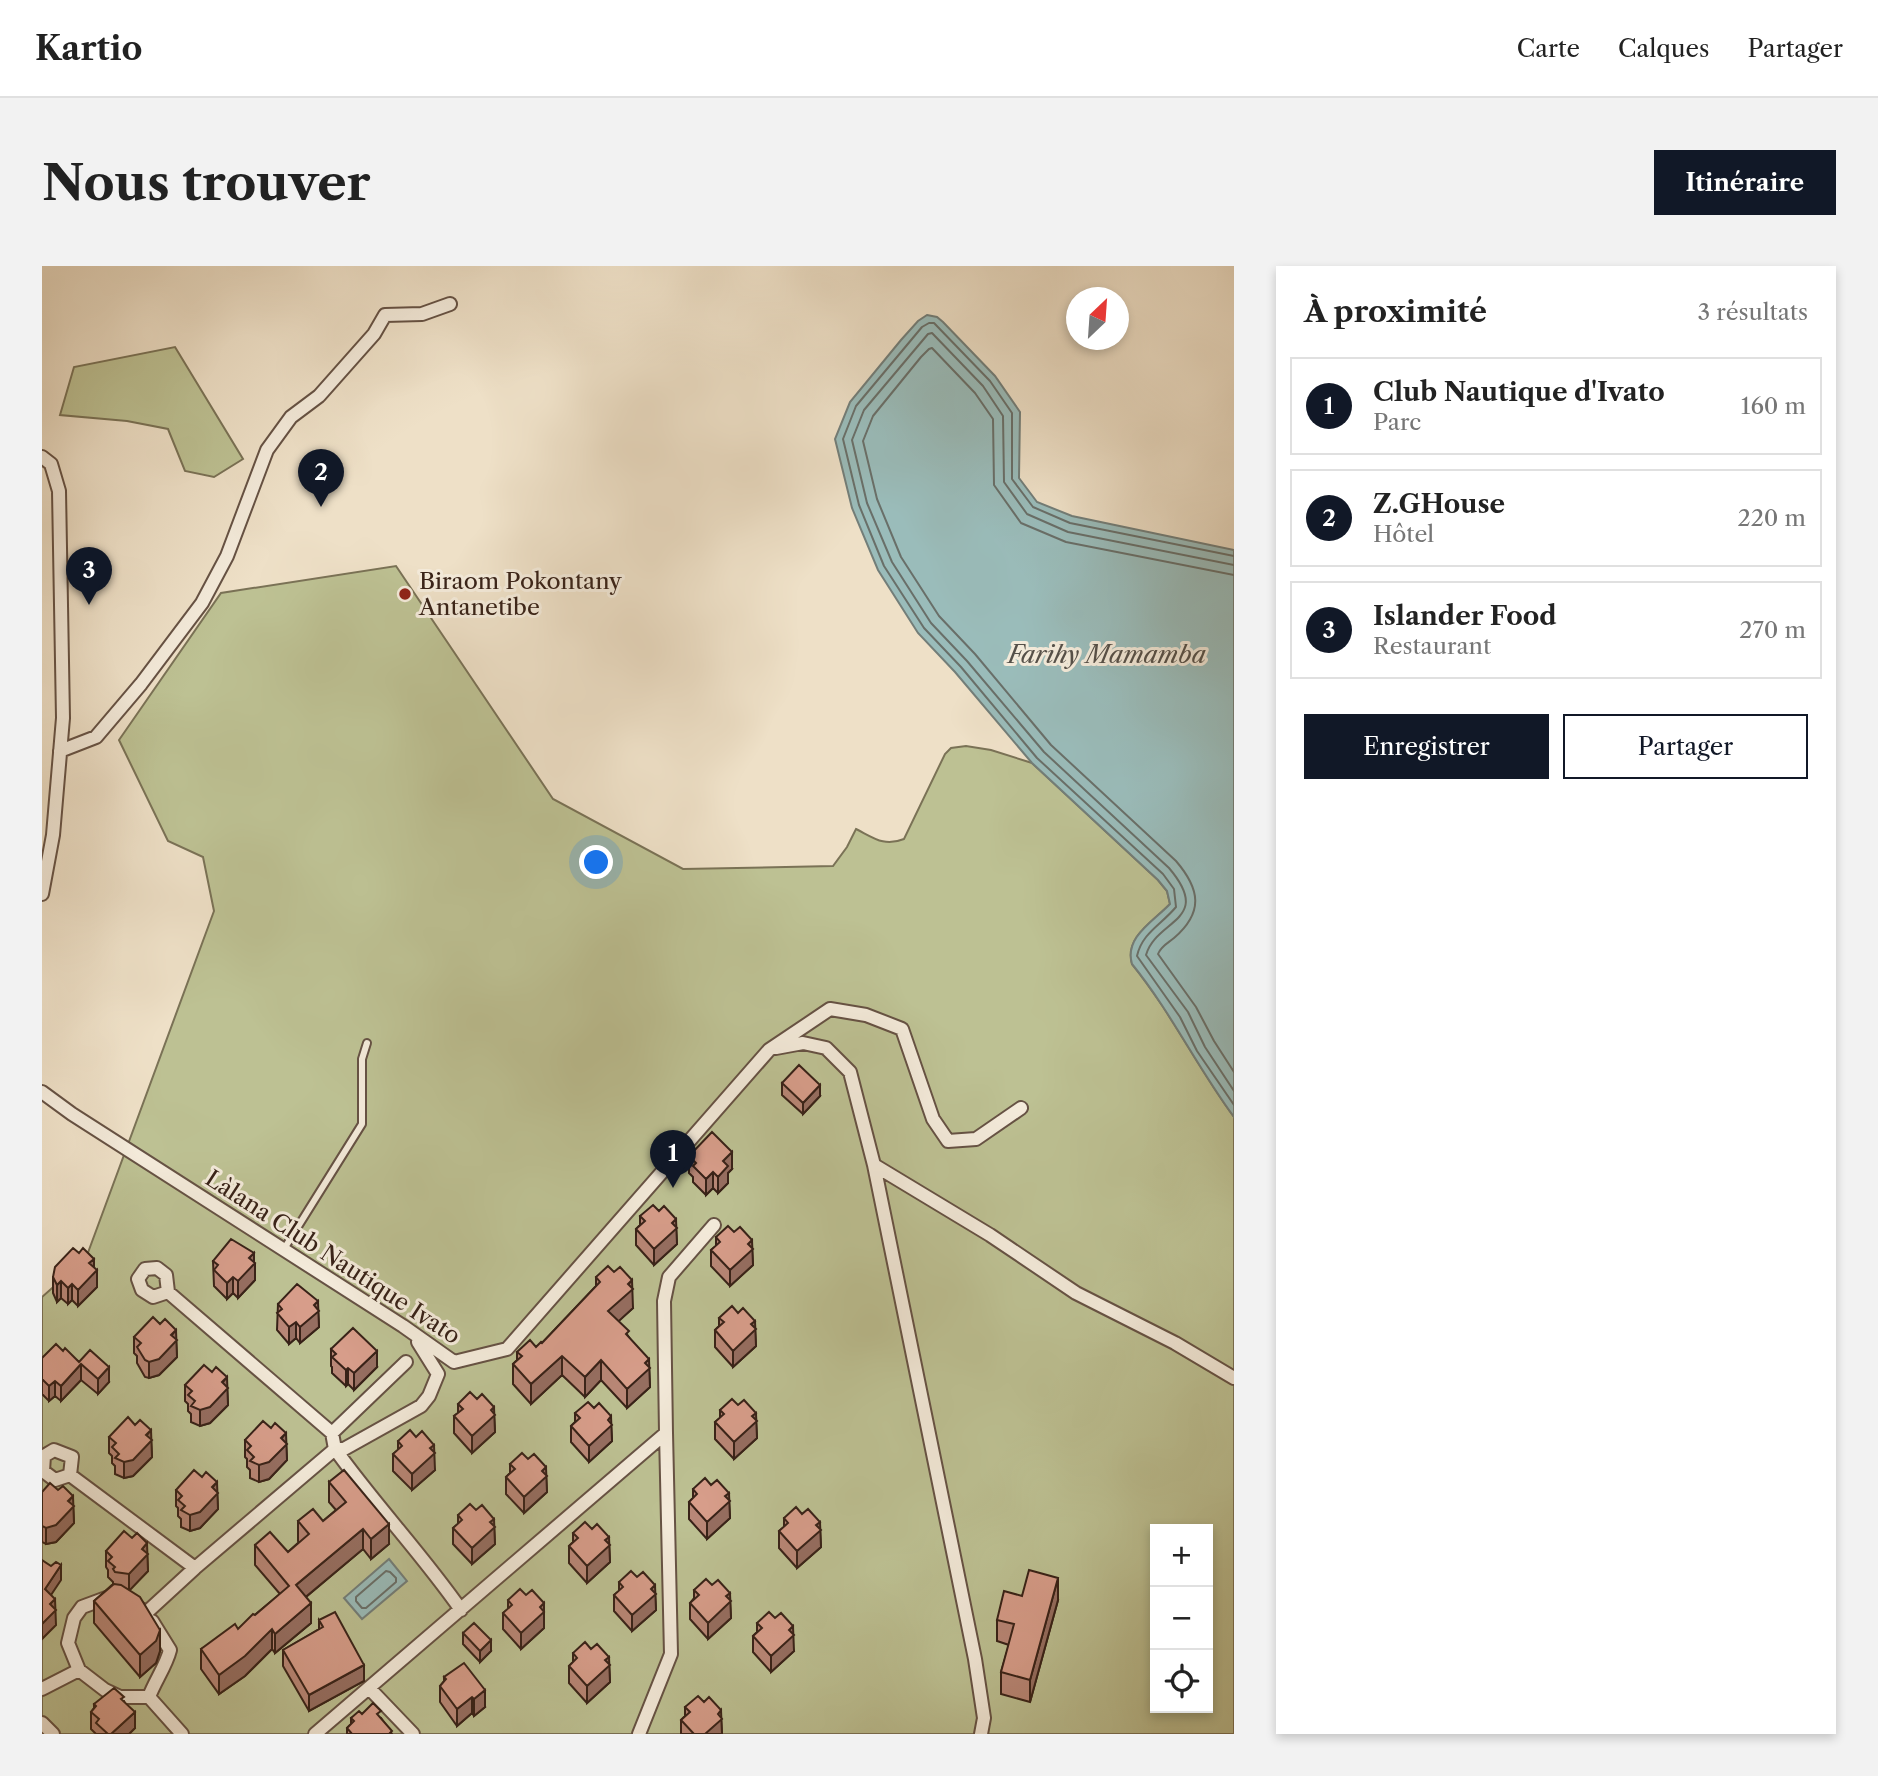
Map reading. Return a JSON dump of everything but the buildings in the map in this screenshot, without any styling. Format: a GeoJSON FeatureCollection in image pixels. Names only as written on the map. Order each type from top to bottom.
{"type":"FeatureCollection","features":[{"type":"Feature","properties":{"kind":"street"},"geometry":{"type":"LineString","coordinates":[[60,751],[96,737],[141,684],[202,603],[227,556],[267,450],[291,417],[319,396],[374,334],[385,315],[422,314],[450,304]]}},
{"type":"Feature","properties":{"kind":"street"},"geometry":{"type":"LineString","coordinates":[[42,457],[51,464],[60,491],[63,643],[60,751],[53,835],[42,894]]}},
{"type":"Feature","properties":{"kind":"street","name":"Làlana Club Nautique Ivato"},"geometry":{"type":"LineString","coordinates":[[42,1092],[454,1362],[508,1349],[769,1050],[830,1009],[866,1015],[902,1029],[933,1119],[948,1142],[976,1139],[1021,1108]]}},
{"type":"Feature","properties":{"kind":"street"},"geometry":{"type":"LineString","coordinates":[[769,1050],[803,1043],[826,1048],[850,1072],[874,1166],[975,1659],[984,1718],[981,1734]]}},
{"type":"Feature","properties":{"kind":"street"},"geometry":{"type":"LineString","coordinates":[[874,1166],[990,1235],[1076,1293],[1175,1343],[1234,1378]]}},
{"type":"Feature","properties":{"kind":"street"},"geometry":{"type":"LineString","coordinates":[[639,1734],[671,1654],[664,1301],[669,1277],[714,1225]]}},
{"type":"Feature","properties":{"kind":"street"},"geometry":{"type":"LineString","coordinates":[[168,1293],[332,1433],[335,1449],[367,1494],[435,1574],[461,1610]]}},
{"type":"Feature","properties":{"kind":"street"},"geometry":{"type":"LineString","coordinates":[[146,1612],[335,1449],[344,1449],[421,1406],[429,1396],[438,1374],[426,1352],[408,1330]]}},
{"type":"Feature","properties":{"kind":"street"},"geometry":{"type":"LineString","coordinates":[[332,1433],[406,1362]]}},
{"type":"Feature","properties":{"kind":"street"},"geometry":{"type":"LineString","coordinates":[[315,1734],[666,1433]]}},
{"type":"Feature","properties":{"kind":"street"},"geometry":{"type":"LineString","coordinates":[[70,1475],[195,1568]]}},
{"type":"Feature","properties":{"kind":"street"},"geometry":{"type":"LineString","coordinates":[[149,1697],[170,1650],[146,1612],[124,1598],[110,1597],[82,1607],[74,1618],[68,1643],[79,1670],[105,1690],[121,1697],[149,1697],[182,1734]]}},
{"type":"Feature","properties":{"kind":"street"},"geometry":{"type":"LineString","coordinates":[[42,1689],[79,1670]]}},
{"type":"Feature","properties":{"kind":"street"},"geometry":{"type":"LineString","coordinates":[[369,1688],[414,1734]]}},
{"type":"Feature","properties":{"kind":"street"},"geometry":{"type":"LineString","coordinates":[[42,1723],[53,1734]]}},
{"type":"Feature","properties":{"kind":"lane"},"geometry":{"type":"LineString","coordinates":[[283,1250],[362,1124],[362,1059],[367,1043]]}},
{"type":"Feature","properties":{"kind":"green space"},"geometry":{"type":"Polygon","coordinates":[[[175,347],[243,459],[214,477],[185,471],[168,429],[127,421],[60,415],[74,367],[175,347]]]}},
{"type":"Feature","properties":{"kind":"green space"},"geometry":{"type":"Polygon","coordinates":[[[396,566],[553,799],[683,869],[833,866],[856,829],[885,842],[904,839],[945,754],[951,748],[966,746],[991,750],[1032,763],[1167,891],[1170,904],[1136,938],[1132,946],[1132,964],[1234,1117],[1234,1734],[42,1734],[42,1297],[86,1258],[214,911],[203,857],[168,841],[119,740],[221,593],[396,566]]]}},
{"type":"Feature","properties":{"kind":"water","name":"Farihy Mamamba"},"geometry":{"type":"Polygon","coordinates":[[[927,315],[937,317],[943,322],[995,376],[1020,412],[1019,478],[1037,502],[1072,516],[1234,550],[1234,1117],[1132,964],[1132,946],[1136,938],[1170,904],[1167,891],[1032,763],[955,672],[918,633],[878,570],[852,508],[835,439],[850,402],[901,340],[927,315]]]}},
{"type":"Feature","properties":{"kind":"water"},"geometry":{"type":"Polygon","coordinates":[[[389,1559],[407,1581],[362,1619],[344,1598],[389,1559]]]}},
{"type":"Feature","properties":{"kind":"place","name":"Z.GHouse"},"geometry":{"type":"Point","coordinates":[321,507]}},
{"type":"Feature","properties":{"kind":"place","name":"Biraom Pokontany Antanetibe"},"geometry":{"type":"Point","coordinates":[405,594]}},
{"type":"Feature","properties":{"kind":"place","name":"Islander Food"},"geometry":{"type":"Point","coordinates":[89,605]}},
{"type":"Feature","properties":{"kind":"place","name":"Club Nautique d'Ivato"},"geometry":{"type":"Point","coordinates":[673,1188]}}]}
